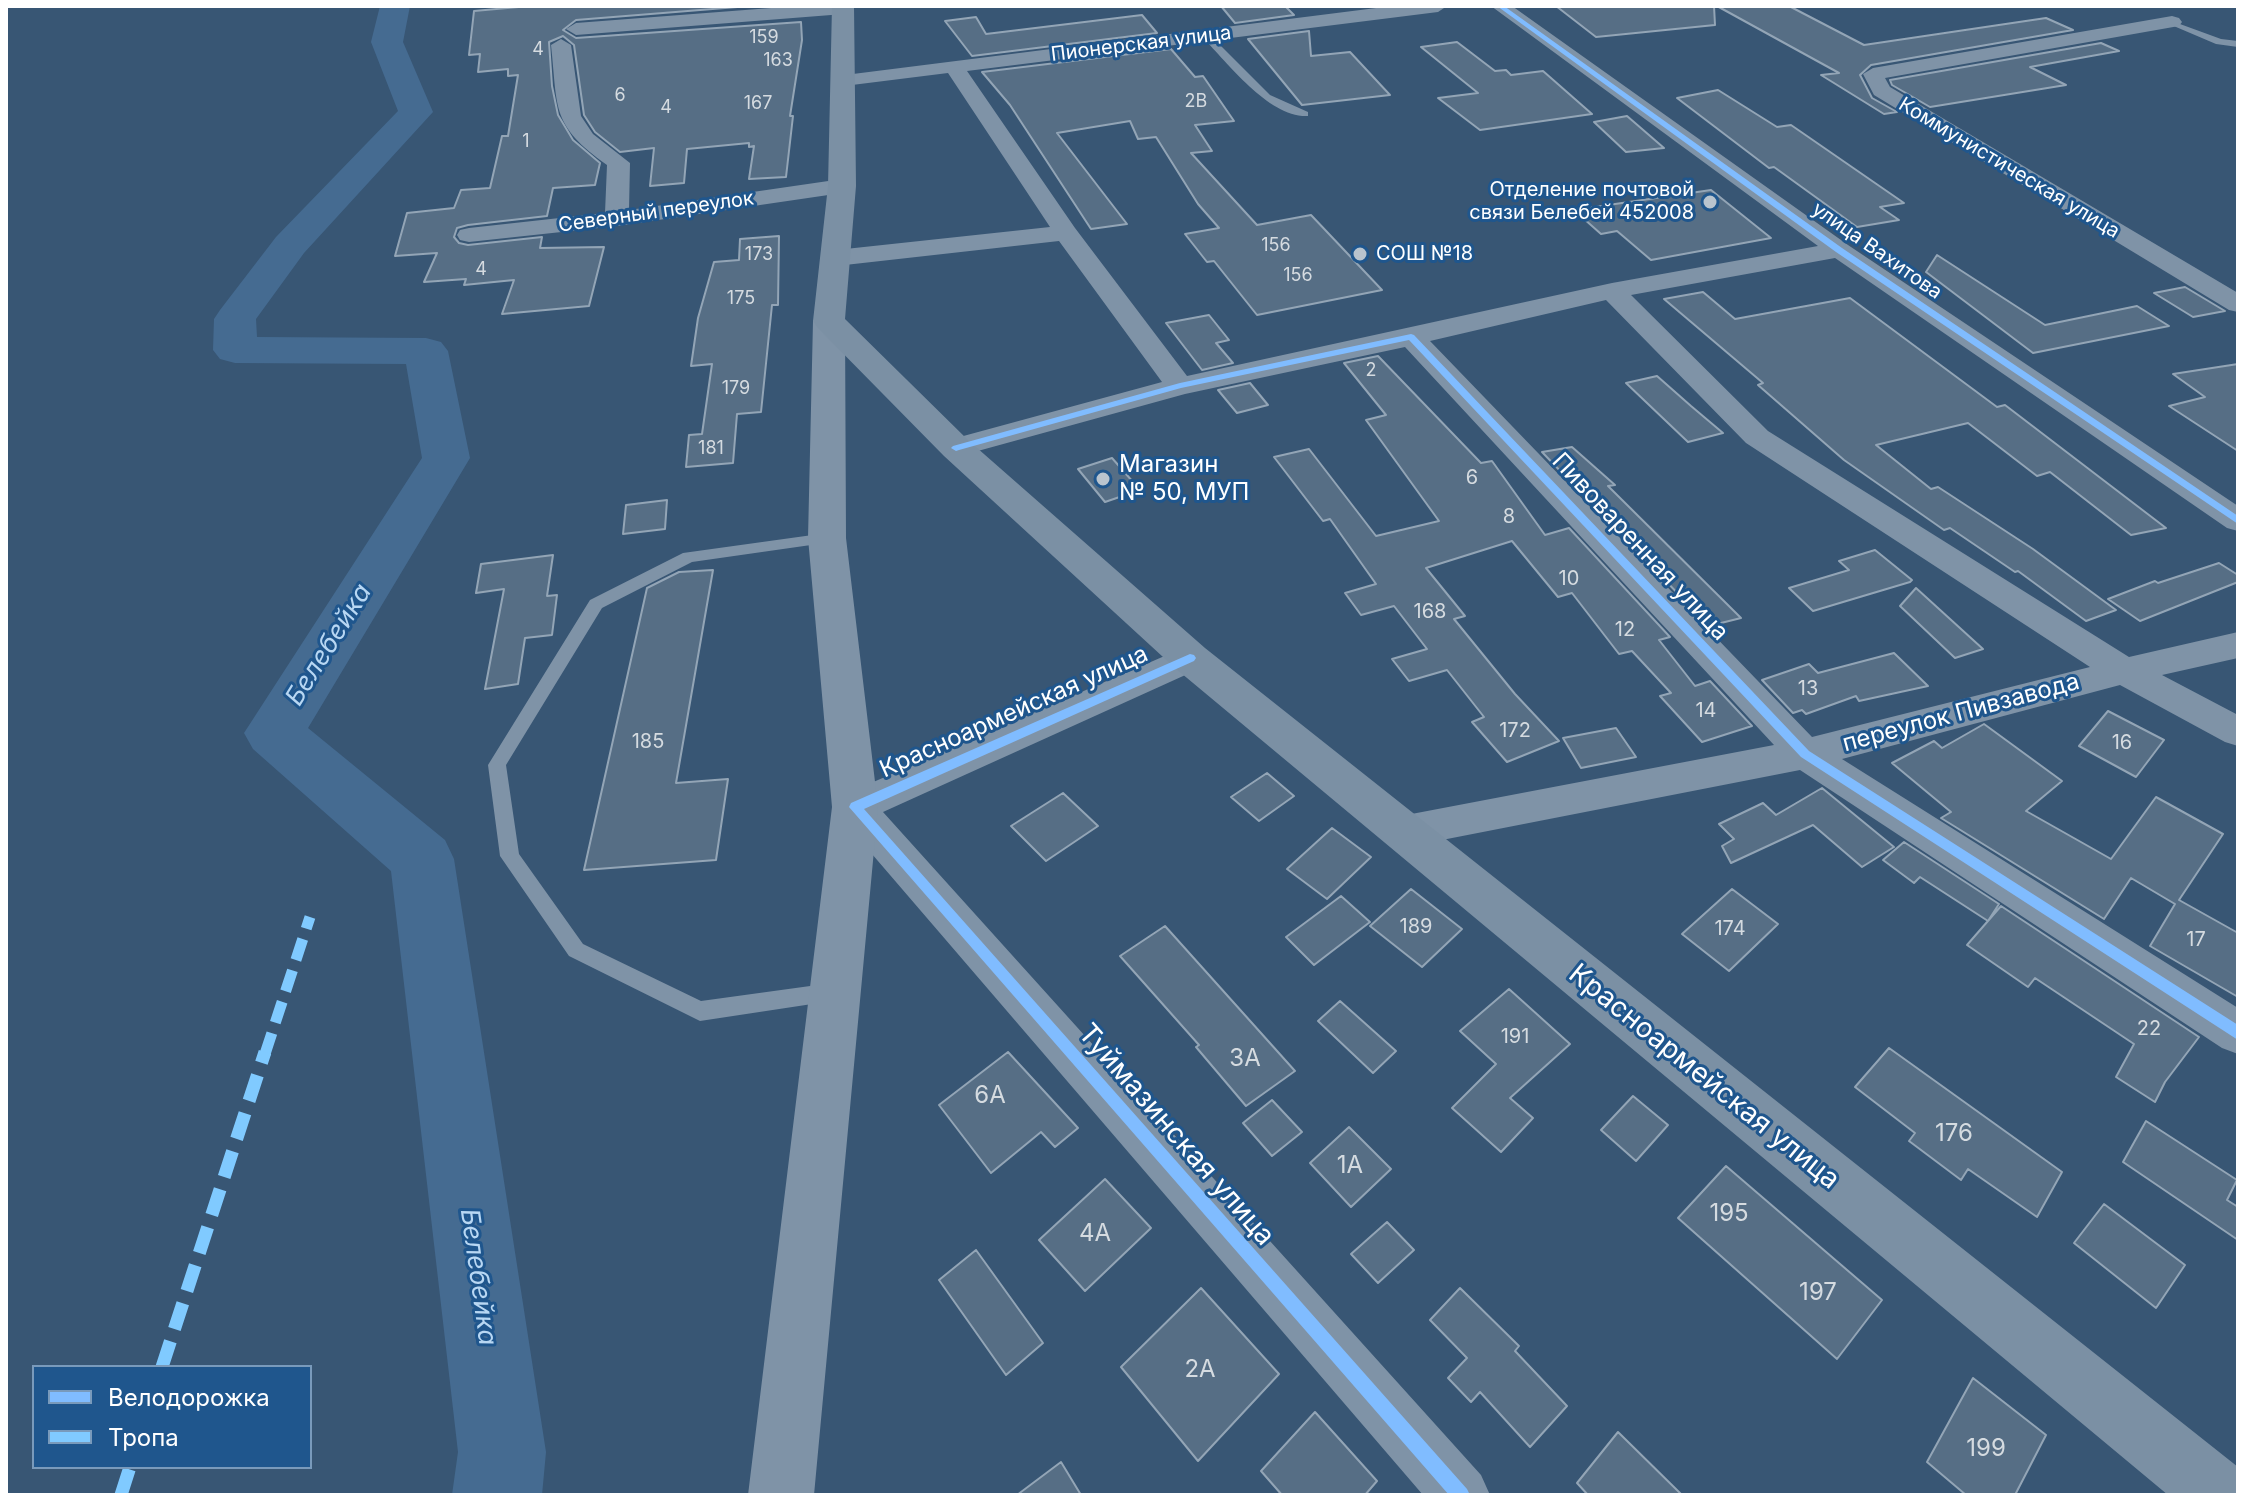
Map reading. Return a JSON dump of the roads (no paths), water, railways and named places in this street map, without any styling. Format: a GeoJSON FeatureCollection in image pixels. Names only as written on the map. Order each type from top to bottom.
{"type":"FeatureCollection","features":[{"type":"Feature","properties":{"kind":"main road","name":"Красноармейская улица"},"geometry":{"type":"LineString","coordinates":[[844,7],[842,186],[829,321],[956,448],[1190,658],[2220,1495]]}},
{"type":"Feature","properties":{"kind":"street","name":"Пионерская улица"},"geometry":{"type":"LineString","coordinates":[[844,80],[1438,6]]}},
{"type":"Feature","properties":{"kind":"street","name":"улица Вахитова"},"geometry":{"type":"LineString","coordinates":[[1500,6],[1839,250],[2238,521]]}},
{"type":"Feature","properties":{"kind":"street"},"geometry":{"type":"LineString","coordinates":[[2139,6],[2172,22]]}},
{"type":"Feature","properties":{"kind":"street"},"geometry":{"type":"LineString","coordinates":[[617,219],[619,163],[585,139],[570,116],[568,37],[844,7]]}},
{"type":"Feature","properties":{"kind":"street","name":"Коммунистическая улица"},"geometry":{"type":"LineString","coordinates":[[2172,22],[1873,74],[1881,91],[2238,304]]}},
{"type":"Feature","properties":{"kind":"street"},"geometry":{"type":"LineString","coordinates":[[953,66],[1066,233],[1180,386]]}},
{"type":"Feature","properties":{"kind":"street","name":"Северный переулок"},"geometry":{"type":"LineString","coordinates":[[469,235],[617,219],[842,186]]}},
{"type":"Feature","properties":{"kind":"street"},"geometry":{"type":"LineString","coordinates":[[836,258],[1066,233]]}},
{"type":"Feature","properties":{"kind":"street"},"geometry":{"type":"LineString","coordinates":[[956,448],[1180,386],[1612,291],[1839,250]]}},
{"type":"Feature","properties":{"kind":"street"},"geometry":{"type":"LineString","coordinates":[[1612,291],[1757,437],[2124,671],[2238,732]]}},
{"type":"Feature","properties":{"kind":"street","name":"Красноармейская улица"},"geometry":{"type":"LineString","coordinates":[[781,1495],[855,807],[827,538],[829,321]]}},
{"type":"Feature","properties":{"kind":"street","name":"Пивоваренная улица"},"geometry":{"type":"LineString","coordinates":[[1411,337],[1805,754],[2238,1033]]}},
{"type":"Feature","properties":{"kind":"street","name":"переулок Пивзавода"},"geometry":{"type":"LineString","coordinates":[[1401,832],[1805,754],[2124,671],[2238,645]]}},
{"type":"Feature","properties":{"kind":"street","name":"Красноармейская улица"},"geometry":{"type":"LineString","coordinates":[[855,807],[1190,658]]}},
{"type":"Feature","properties":{"kind":"street","name":"Туймазинская улица"},"geometry":{"type":"LineString","coordinates":[[855,807],[1461,1495]]}},
{"type":"Feature","properties":{"kind":"lane"},"geometry":{"type":"LineString","coordinates":[[2172,22],[2219,42],[2238,44]]}},
{"type":"Feature","properties":{"kind":"lane"},"geometry":{"type":"LineString","coordinates":[[1206,36],[1266,97],[1304,114]]}},
{"type":"Feature","properties":{"kind":"lane"},"geometry":{"type":"LineString","coordinates":[[827,538],[689,557],[596,604],[497,765],[510,856],[576,950],[700,1011],[835,992]]}},
{"type":"Feature","properties":{"kind":"waterway","name":"Белебейка"},"geometry":{"type":"LineString","coordinates":[[395,6],[387,42],[416,112],[290,245],[235,319],[235,350],[426,351],[446,458],[274,733],[422,859],[502,1452],[497,1495]]}},
{"type":"Feature","properties":{"kind":"place","name":"Отделение почтовой связи Белебей 452008"},"geometry":{"type":"Point","coordinates":[1710,202]}},
{"type":"Feature","properties":{"kind":"place","name":"СОШ №18"},"geometry":{"type":"Point","coordinates":[1360,254]}},
{"type":"Feature","properties":{"kind":"place","name":"Магазин № 50, МУП"},"geometry":{"type":"Point","coordinates":[1103,479]}}]}
